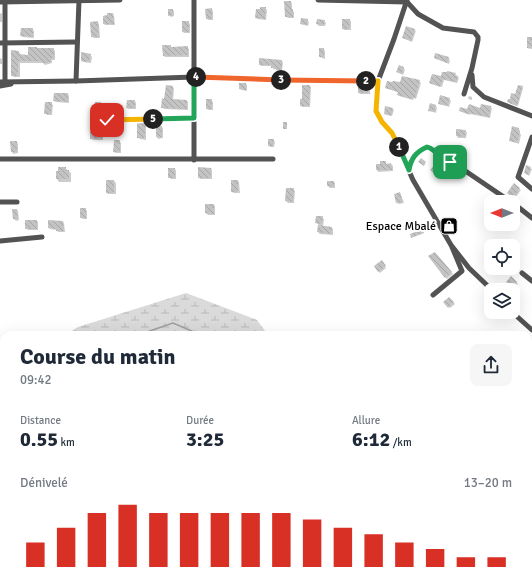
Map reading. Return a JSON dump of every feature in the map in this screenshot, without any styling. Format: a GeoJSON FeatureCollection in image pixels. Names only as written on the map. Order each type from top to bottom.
{"type":"FeatureCollection","features":[{"type":"Feature","properties":{"kind":"street"},"geometry":{"type":"LineString","coordinates":[[120,0],[4,1],[2,82],[194,77],[312,81],[378,81]]}},
{"type":"Feature","properties":{"kind":"street"},"geometry":{"type":"LineString","coordinates":[[194,0],[194,160]]}},
{"type":"Feature","properties":{"kind":"street"},"geometry":{"type":"LineString","coordinates":[[318,0],[407,1],[418,14],[443,28],[474,32],[478,36],[478,40],[472,68],[464,94]]}},
{"type":"Feature","properties":{"kind":"street"},"geometry":{"type":"LineString","coordinates":[[76,81],[79,1]]}},
{"type":"Feature","properties":{"kind":"street"},"geometry":{"type":"LineString","coordinates":[[407,1],[378,81],[376,111],[382,122],[392,133],[409,170],[451,245],[462,271],[433,295]]}},
{"type":"Feature","properties":{"kind":"street"},"geometry":{"type":"LineString","coordinates":[[2,43],[77,42]]}},
{"type":"Feature","properties":{"kind":"street"},"geometry":{"type":"LineString","coordinates":[[472,68],[473,87],[480,94],[499,104],[532,116]]}},
{"type":"Feature","properties":{"kind":"street"},"geometry":{"type":"LineString","coordinates":[[0,86],[17,82]]}},
{"type":"Feature","properties":{"kind":"street"},"geometry":{"type":"LineString","coordinates":[[98,116],[107,120],[194,118]]}},
{"type":"Feature","properties":{"kind":"street"},"geometry":{"type":"LineString","coordinates":[[532,137],[518,177],[532,189]]}},
{"type":"Feature","properties":{"kind":"street"},"geometry":{"type":"LineString","coordinates":[[409,170],[410,161],[416,153],[424,148],[430,148],[500,195]]}},
{"type":"Feature","properties":{"kind":"street"},"geometry":{"type":"LineString","coordinates":[[0,159],[273,159]]}},
{"type":"Feature","properties":{"kind":"street"},"geometry":{"type":"LineString","coordinates":[[0,202],[17,202]]}},
{"type":"Feature","properties":{"kind":"street"},"geometry":{"type":"LineString","coordinates":[[520,209],[532,218]]}},
{"type":"Feature","properties":{"kind":"street"},"geometry":{"type":"LineString","coordinates":[[0,241],[42,237]]}},
{"type":"Feature","properties":{"kind":"street"},"geometry":{"type":"LineString","coordinates":[[451,245],[469,268],[485,283]]}},
{"type":"Feature","properties":{"kind":"street"},"geometry":{"type":"LineString","coordinates":[[522,273],[532,281]]}},
{"type":"Feature","properties":{"kind":"street"},"geometry":{"type":"LineString","coordinates":[[520,319],[532,330]]}},
{"type":"Feature","properties":{"kind":"green space"},"geometry":{"type":"Polygon","coordinates":[[[186,293],[257,320],[265,331],[72,331],[78,327],[186,293]]]}},
{"type":"Feature","properties":{"kind":"building"},"geometry":{"type":"Polygon","coordinates":[[[284,1],[291,1],[293,17],[285,17],[284,1]]]}},
{"type":"Feature","properties":{"kind":"building"},"geometry":{"type":"Polygon","coordinates":[[[260,7],[266,7],[265,19],[255,18],[256,9],[260,9],[260,7]]]}},
{"type":"Feature","properties":{"kind":"building"},"geometry":{"type":"Polygon","coordinates":[[[212,8],[212,19],[206,19],[205,9],[212,8]]]}},
{"type":"Feature","properties":{"kind":"building"},"geometry":{"type":"Polygon","coordinates":[[[168,9],[173,9],[173,15],[168,16],[168,9]]]}},
{"type":"Feature","properties":{"kind":"building"},"geometry":{"type":"Polygon","coordinates":[[[107,13],[113,13],[114,24],[103,24],[103,16],[107,15],[107,13]]]}},
{"type":"Feature","properties":{"kind":"building"},"geometry":{"type":"Polygon","coordinates":[[[301,18],[308,19],[307,25],[300,24],[301,18]]]}},
{"type":"Feature","properties":{"kind":"building"},"geometry":{"type":"Polygon","coordinates":[[[317,19],[325,20],[324,25],[316,24],[317,19]]]}},
{"type":"Feature","properties":{"kind":"building"},"geometry":{"type":"Polygon","coordinates":[[[342,19],[350,19],[349,29],[342,29],[342,19]]]}},
{"type":"Feature","properties":{"kind":"building"},"geometry":{"type":"Polygon","coordinates":[[[98,21],[99,37],[91,37],[90,22],[98,21]]]}},
{"type":"Feature","properties":{"kind":"building"},"geometry":{"type":"Polygon","coordinates":[[[182,21],[189,21],[189,32],[182,32],[182,21]]]}},
{"type":"Feature","properties":{"kind":"building"},"geometry":{"type":"Polygon","coordinates":[[[406,26],[415,29],[411,41],[402,38],[406,26]]]}},
{"type":"Feature","properties":{"kind":"building"},"geometry":{"type":"Polygon","coordinates":[[[21,28],[33,28],[33,37],[20,36],[21,28]]]}},
{"type":"Feature","properties":{"kind":"building"},"geometry":{"type":"Polygon","coordinates":[[[527,37],[532,37],[532,49],[527,48],[527,37]]]}},
{"type":"Feature","properties":{"kind":"building"},"geometry":{"type":"Polygon","coordinates":[[[162,45],[171,45],[171,47],[188,46],[188,55],[163,56],[162,45]]]}},
{"type":"Feature","properties":{"kind":"building"},"geometry":{"type":"Polygon","coordinates":[[[28,47],[54,48],[54,58],[51,58],[51,62],[48,63],[42,63],[42,61],[18,61],[18,76],[11,76],[11,50],[19,51],[19,54],[28,55],[28,47]]]}},
{"type":"Feature","properties":{"kind":"building"},"geometry":{"type":"Polygon","coordinates":[[[319,48],[324,48],[324,57],[319,57],[319,48]]]}},
{"type":"Feature","properties":{"kind":"building"},"geometry":{"type":"Polygon","coordinates":[[[81,52],[91,54],[89,62],[81,61],[81,52]]]}},
{"type":"Feature","properties":{"kind":"building"},"geometry":{"type":"Polygon","coordinates":[[[435,53],[449,57],[447,63],[434,58],[435,53]]]}},
{"type":"Feature","properties":{"kind":"building"},"geometry":{"type":"Polygon","coordinates":[[[259,58],[282,60],[282,70],[271,68],[271,65],[259,65],[259,58]]]}},
{"type":"Feature","properties":{"kind":"building"},"geometry":{"type":"Polygon","coordinates":[[[399,65],[404,67],[402,74],[396,72],[399,65]]]}},
{"type":"Feature","properties":{"kind":"building"},"geometry":{"type":"Polygon","coordinates":[[[447,71],[456,73],[455,75],[458,76],[456,82],[443,79],[440,87],[429,83],[432,74],[441,76],[442,72],[447,71]]]}},
{"type":"Feature","properties":{"kind":"building"},"geometry":{"type":"Polygon","coordinates":[[[402,76],[420,80],[415,98],[413,97],[412,99],[397,95],[398,92],[385,88],[387,81],[400,82],[402,76]]]}},
{"type":"Feature","properties":{"kind":"building"},"geometry":{"type":"Polygon","coordinates":[[[239,83],[246,83],[246,90],[239,89],[239,83]]]}},
{"type":"Feature","properties":{"kind":"building"},"geometry":{"type":"Polygon","coordinates":[[[166,85],[173,86],[172,99],[187,100],[187,109],[161,108],[166,85]]]}},
{"type":"Feature","properties":{"kind":"building"},"geometry":{"type":"Polygon","coordinates":[[[302,85],[310,85],[309,106],[300,106],[300,99],[302,99],[302,85]]]}},
{"type":"Feature","properties":{"kind":"building"},"geometry":{"type":"Polygon","coordinates":[[[358,85],[369,85],[368,93],[358,93],[358,85]]]}},
{"type":"Feature","properties":{"kind":"building"},"geometry":{"type":"Polygon","coordinates":[[[518,85],[523,86],[517,106],[507,102],[508,99],[510,99],[511,93],[515,94],[518,85]]]}},
{"type":"Feature","properties":{"kind":"building"},"geometry":{"type":"Polygon","coordinates":[[[54,93],[68,93],[68,102],[53,101],[54,93]]]}},
{"type":"Feature","properties":{"kind":"building"},"geometry":{"type":"Polygon","coordinates":[[[440,95],[450,98],[447,106],[438,104],[440,95]]]}},
{"type":"Feature","properties":{"kind":"building"},"geometry":{"type":"Polygon","coordinates":[[[206,99],[212,99],[212,109],[206,109],[206,99]]]}},
{"type":"Feature","properties":{"kind":"building"},"geometry":{"type":"Polygon","coordinates":[[[127,100],[135,100],[135,108],[126,108],[127,100]]]}},
{"type":"Feature","properties":{"kind":"building"},"geometry":{"type":"Polygon","coordinates":[[[45,102],[52,102],[51,114],[44,114],[45,102]]]}},
{"type":"Feature","properties":{"kind":"building"},"geometry":{"type":"Polygon","coordinates":[[[95,102],[101,102],[100,112],[94,112],[95,102]]]}},
{"type":"Feature","properties":{"kind":"building"},"geometry":{"type":"Polygon","coordinates":[[[430,103],[436,105],[434,112],[428,111],[430,103]]]}},
{"type":"Feature","properties":{"kind":"building"},"geometry":{"type":"Polygon","coordinates":[[[469,104],[480,108],[481,104],[491,106],[489,117],[459,111],[460,107],[467,109],[469,104]]]}},
{"type":"Feature","properties":{"kind":"building"},"geometry":{"type":"Polygon","coordinates":[[[385,106],[393,108],[391,116],[384,114],[385,106]]]}},
{"type":"Feature","properties":{"kind":"building"},"geometry":{"type":"Polygon","coordinates":[[[110,107],[118,108],[118,115],[111,115],[110,107]]]}},
{"type":"Feature","properties":{"kind":"building"},"geometry":{"type":"Polygon","coordinates":[[[283,122],[287,122],[287,129],[283,129],[283,122]]]}},
{"type":"Feature","properties":{"kind":"building"},"geometry":{"type":"Polygon","coordinates":[[[137,123],[145,123],[145,138],[137,138],[137,123]]]}},
{"type":"Feature","properties":{"kind":"building"},"geometry":{"type":"Polygon","coordinates":[[[156,126],[162,126],[162,137],[156,137],[156,126]]]}},
{"type":"Feature","properties":{"kind":"building"},"geometry":{"type":"Polygon","coordinates":[[[512,126],[519,128],[518,132],[520,132],[517,143],[509,141],[512,126]]]}},
{"type":"Feature","properties":{"kind":"building"},"geometry":{"type":"Polygon","coordinates":[[[456,129],[466,130],[465,137],[456,136],[456,129]]]}},
{"type":"Feature","properties":{"kind":"building"},"geometry":{"type":"Polygon","coordinates":[[[94,130],[102,130],[102,138],[90,139],[90,132],[94,132],[94,130]]]}},
{"type":"Feature","properties":{"kind":"building"},"geometry":{"type":"Polygon","coordinates":[[[268,139],[274,139],[273,146],[268,146],[268,139]]]}},
{"type":"Feature","properties":{"kind":"building"},"geometry":{"type":"Polygon","coordinates":[[[114,140],[120,140],[120,152],[113,152],[114,140]]]}},
{"type":"Feature","properties":{"kind":"building"},"geometry":{"type":"Polygon","coordinates":[[[10,141],[17,141],[17,152],[11,152],[10,141]]]}},
{"type":"Feature","properties":{"kind":"building"},"geometry":{"type":"Polygon","coordinates":[[[421,158],[426,162],[424,166],[418,162],[421,158]]]}},
{"type":"Feature","properties":{"kind":"building"},"geometry":{"type":"Polygon","coordinates":[[[380,161],[386,161],[386,164],[391,163],[392,170],[376,170],[376,164],[380,164],[380,161]]]}},
{"type":"Feature","properties":{"kind":"building"},"geometry":{"type":"Polygon","coordinates":[[[436,163],[442,168],[436,175],[430,170],[436,163]]]}},
{"type":"Feature","properties":{"kind":"building"},"geometry":{"type":"Polygon","coordinates":[[[526,165],[531,167],[528,175],[524,173],[526,165]]]}},
{"type":"Feature","properties":{"kind":"building"},"geometry":{"type":"Polygon","coordinates":[[[58,167],[66,167],[66,170],[69,170],[69,179],[56,179],[56,171],[58,171],[58,167]]]}},
{"type":"Feature","properties":{"kind":"building"},"geometry":{"type":"Polygon","coordinates":[[[198,167],[211,168],[211,178],[198,178],[198,167]]]}},
{"type":"Feature","properties":{"kind":"building"},"geometry":{"type":"Polygon","coordinates":[[[168,168],[175,168],[175,178],[168,178],[168,168]]]}},
{"type":"Feature","properties":{"kind":"building"},"geometry":{"type":"Polygon","coordinates":[[[106,180],[114,180],[114,193],[106,193],[106,180]]]}},
{"type":"Feature","properties":{"kind":"building"},"geometry":{"type":"Polygon","coordinates":[[[231,180],[238,180],[238,192],[231,192],[231,180]]]}},
{"type":"Feature","properties":{"kind":"building"},"geometry":{"type":"Polygon","coordinates":[[[327,181],[334,181],[334,187],[327,186],[327,181]]]}},
{"type":"Feature","properties":{"kind":"building"},"geometry":{"type":"Polygon","coordinates":[[[514,183],[520,188],[515,195],[509,195],[507,193],[514,183]]]}},
{"type":"Feature","properties":{"kind":"building"},"geometry":{"type":"Polygon","coordinates":[[[286,188],[294,188],[293,202],[285,201],[286,188]]]}},
{"type":"Feature","properties":{"kind":"building"},"geometry":{"type":"Polygon","coordinates":[[[400,192],[403,202],[396,203],[394,194],[400,192]]]}},
{"type":"Feature","properties":{"kind":"building"},"geometry":{"type":"Polygon","coordinates":[[[205,204],[214,204],[214,214],[205,213],[205,204]]]}},
{"type":"Feature","properties":{"kind":"building"},"geometry":{"type":"Polygon","coordinates":[[[80,208],[86,208],[86,218],[80,218],[80,208]]]}},
{"type":"Feature","properties":{"kind":"building"},"geometry":{"type":"Polygon","coordinates":[[[12,209],[17,209],[18,219],[13,219],[12,209]]]}},
{"type":"Feature","properties":{"kind":"building"},"geometry":{"type":"Polygon","coordinates":[[[316,216],[323,216],[322,224],[315,223],[316,216]]]}},
{"type":"Feature","properties":{"kind":"building"},"geometry":{"type":"Polygon","coordinates":[[[25,220],[37,220],[37,229],[25,229],[25,220]]]}},
{"type":"Feature","properties":{"kind":"building"},"geometry":{"type":"Polygon","coordinates":[[[48,220],[63,221],[64,231],[56,231],[56,229],[48,228],[48,220]]]}},
{"type":"Feature","properties":{"kind":"building"},"geometry":{"type":"Polygon","coordinates":[[[318,225],[332,227],[331,234],[317,232],[318,225]]]}},
{"type":"Feature","properties":{"kind":"building"},"geometry":{"type":"Polygon","coordinates":[[[423,229],[424,233],[411,238],[410,234],[423,229]]]}},
{"type":"Feature","properties":{"kind":"building"},"geometry":{"type":"Polygon","coordinates":[[[435,252],[452,272],[445,278],[428,256],[435,252]]]}},
{"type":"Feature","properties":{"kind":"building"},"geometry":{"type":"Polygon","coordinates":[[[382,260],[386,266],[378,272],[374,266],[382,260]]]}},
{"type":"Feature","properties":{"kind":"building"},"geometry":{"type":"Polygon","coordinates":[[[511,276],[517,282],[507,283],[506,282],[511,276]]]}},
{"type":"Feature","properties":{"kind":"building"},"geometry":{"type":"Polygon","coordinates":[[[449,297],[454,302],[448,308],[443,302],[449,297]]]}},
{"type":"Feature","properties":{"kind":"waterway"},"geometry":{"type":"LineString","coordinates":[[150,331],[173,323],[192,331]]}},
{"type":"Feature","properties":{"kind":"place","name":"Espace Mbalé"},"geometry":{"type":"Point","coordinates":[449,226]}},
{"type":"Feature","properties":{"kind":"route"},"geometry":{"type":"LineString","coordinates":[[107,120],[194,118],[194,77],[312,81],[378,81],[376,111],[382,122],[392,133],[409,170],[410,161],[412,158],[416,153],[427,147],[450,162]]}}]}
